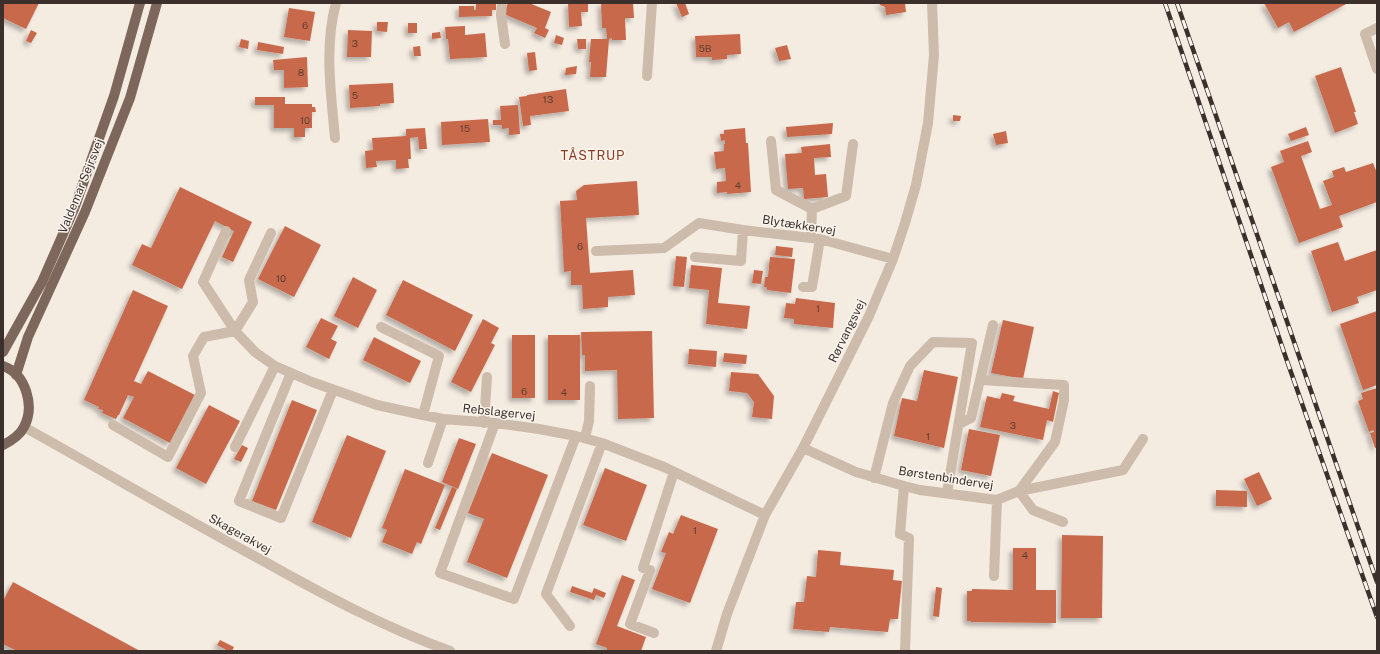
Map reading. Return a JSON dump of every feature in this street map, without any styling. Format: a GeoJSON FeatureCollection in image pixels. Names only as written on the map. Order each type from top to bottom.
{"type":"FeatureCollection","features":[{"type":"Feature","properties":{"kind":"main road","name":"Valdemar Sejrsvej"},"geometry":{"type":"LineString","coordinates":[[3,352],[42,282],[74,209],[114,96],[140,3]]}},
{"type":"Feature","properties":{"kind":"main road","name":"Valdemar Sejrsvej"},"geometry":{"type":"LineString","coordinates":[[16,375],[28,337],[85,212],[130,98],[158,3]]}},
{"type":"Feature","properties":{"kind":"main road"},"geometry":{"type":"LineString","coordinates":[[3,366],[16,375],[27,390],[29,409],[24,427],[13,439],[3,445]]}},
{"type":"Feature","properties":{"kind":"street"},"geometry":{"type":"LineString","coordinates":[[336,3],[329,56],[336,138]]}},
{"type":"Feature","properties":{"kind":"street"},"geometry":{"type":"LineString","coordinates":[[502,3],[501,15],[505,44]]}},
{"type":"Feature","properties":{"kind":"street"},"geometry":{"type":"LineString","coordinates":[[647,76],[652,3]]}},
{"type":"Feature","properties":{"kind":"street","name":"Rørvangsvej"},"geometry":{"type":"LineString","coordinates":[[716,651],[727,614],[765,515],[803,448],[870,316],[893,259],[916,185],[928,123],[934,55],[932,3]]}},
{"type":"Feature","properties":{"kind":"street"},"geometry":{"type":"LineString","coordinates":[[1377,28],[1365,34],[1377,69]]}},
{"type":"Feature","properties":{"kind":"street"},"geometry":{"type":"LineString","coordinates":[[771,141],[776,190],[812,209],[846,196],[853,144]]}},
{"type":"Feature","properties":{"kind":"street"},"geometry":{"type":"LineString","coordinates":[[802,287],[812,287],[816,238],[812,209]]}},
{"type":"Feature","properties":{"kind":"street","name":"Blytækkervej"},"geometry":{"type":"LineString","coordinates":[[596,251],[664,248],[699,223],[743,230],[816,238],[893,259]]}},
{"type":"Feature","properties":{"kind":"street"},"geometry":{"type":"LineString","coordinates":[[696,257],[741,262],[743,230]]}},
{"type":"Feature","properties":{"kind":"street","name":"Rebslagervej"},"geometry":{"type":"LineString","coordinates":[[226,231],[203,282],[235,331],[255,352],[275,366],[333,390],[377,405],[443,419],[495,423],[538,429],[602,443],[674,472],[765,515]]}},
{"type":"Feature","properties":{"kind":"street"},"geometry":{"type":"LineString","coordinates":[[113,425],[168,457],[201,393],[193,356],[204,337],[235,331],[253,302],[249,280],[271,233]]}},
{"type":"Feature","properties":{"kind":"street"},"geometry":{"type":"LineString","coordinates":[[958,424],[971,418],[993,325]]}},
{"type":"Feature","properties":{"kind":"street"},"geometry":{"type":"LineString","coordinates":[[382,327],[439,356],[424,415]]}},
{"type":"Feature","properties":{"kind":"street"},"geometry":{"type":"LineString","coordinates":[[874,478],[893,403],[910,366],[934,342],[972,343],[947,493]]}},
{"type":"Feature","properties":{"kind":"street"},"geometry":{"type":"LineString","coordinates":[[235,448],[275,366]]}},
{"type":"Feature","properties":{"kind":"street"},"geometry":{"type":"LineString","coordinates":[[291,373],[239,501],[246,504],[281,518],[333,390]]}},
{"type":"Feature","properties":{"kind":"street"},"geometry":{"type":"LineString","coordinates":[[484,423],[487,377]]}},
{"type":"Feature","properties":{"kind":"street"},"geometry":{"type":"LineString","coordinates":[[980,380],[1064,385],[1064,400],[1055,442],[1019,490],[1033,510],[1063,522]]}},
{"type":"Feature","properties":{"kind":"street"},"geometry":{"type":"LineString","coordinates":[[495,423],[440,573],[514,599],[580,437],[589,421],[590,386]]}},
{"type":"Feature","properties":{"kind":"street"},"geometry":{"type":"LineString","coordinates":[[428,463],[443,419]]}},
{"type":"Feature","properties":{"kind":"street","name":"Skagerakvej"},"geometry":{"type":"LineString","coordinates":[[24,427],[330,598],[425,642],[450,651]]}},
{"type":"Feature","properties":{"kind":"street","name":"Børstenbindervej"},"geometry":{"type":"LineString","coordinates":[[803,448],[856,472],[874,478],[920,490],[997,500],[1019,490],[1123,470],[1143,439]]}},
{"type":"Feature","properties":{"kind":"street"},"geometry":{"type":"LineString","coordinates":[[570,626],[546,594],[602,443]]}},
{"type":"Feature","properties":{"kind":"street"},"geometry":{"type":"LineString","coordinates":[[654,634],[630,624],[650,570],[643,568],[674,472]]}},
{"type":"Feature","properties":{"kind":"street"},"geometry":{"type":"LineString","coordinates":[[904,486],[900,534],[909,538],[905,651]]}},
{"type":"Feature","properties":{"kind":"street"},"geometry":{"type":"LineString","coordinates":[[994,576],[997,500]]}},
{"type":"Feature","properties":{"kind":"building"},"geometry":{"type":"Polygon","coordinates":[[[3,3],[39,3],[26,29],[3,18],[3,3]]]}},
{"type":"Feature","properties":{"kind":"building"},"geometry":{"type":"Polygon","coordinates":[[[476,3],[496,3],[496,10],[492,10],[492,16],[459,17],[459,6],[474,6],[474,10],[476,10],[476,3]]]}},
{"type":"Feature","properties":{"kind":"building"},"geometry":{"type":"Polygon","coordinates":[[[508,3],[529,3],[551,12],[545,28],[549,30],[545,38],[534,33],[537,28],[504,14],[508,3]]]}},
{"type":"Feature","properties":{"kind":"building"},"geometry":{"type":"Polygon","coordinates":[[[568,3],[588,3],[588,12],[581,12],[582,26],[569,27],[568,3]]]}},
{"type":"Feature","properties":{"kind":"building"},"geometry":{"type":"Polygon","coordinates":[[[601,3],[633,3],[634,18],[625,18],[626,40],[609,39],[606,77],[590,77],[591,62],[589,62],[591,39],[607,39],[606,28],[602,28],[601,3]]]}},
{"type":"Feature","properties":{"kind":"building"},"geometry":{"type":"Polygon","coordinates":[[[676,3],[685,3],[689,14],[682,17],[676,3]]]}},
{"type":"Feature","properties":{"kind":"building"},"geometry":{"type":"Polygon","coordinates":[[[879,3],[905,3],[906,12],[886,15],[885,7],[879,3]]]}},
{"type":"Feature","properties":{"kind":"building"},"geometry":{"type":"Polygon","coordinates":[[[1264,3],[1348,3],[1294,32],[1289,22],[1278,28],[1264,3]]]}},
{"type":"Feature","properties":{"kind":"building"},"geometry":{"type":"Polygon","coordinates":[[[289,8],[315,12],[310,41],[284,37],[289,8]]]}},
{"type":"Feature","properties":{"kind":"building"},"geometry":{"type":"Polygon","coordinates":[[[377,22],[388,22],[387,32],[377,31],[377,22]]]}},
{"type":"Feature","properties":{"kind":"building"},"geometry":{"type":"Polygon","coordinates":[[[408,23],[417,23],[417,33],[408,33],[408,23]]]}},
{"type":"Feature","properties":{"kind":"building"},"geometry":{"type":"Polygon","coordinates":[[[465,26],[465,35],[485,33],[487,57],[450,59],[445,27],[465,26]]]}},
{"type":"Feature","properties":{"kind":"building"},"geometry":{"type":"Polygon","coordinates":[[[31,30],[37,33],[31,43],[26,41],[31,30]]]}},
{"type":"Feature","properties":{"kind":"building"},"geometry":{"type":"Polygon","coordinates":[[[348,30],[372,31],[371,57],[347,57],[348,30]]]}},
{"type":"Feature","properties":{"kind":"building"},"geometry":{"type":"Polygon","coordinates":[[[440,32],[441,38],[432,39],[432,33],[440,32]]]}},
{"type":"Feature","properties":{"kind":"building"},"geometry":{"type":"Polygon","coordinates":[[[740,34],[741,54],[727,55],[727,59],[712,60],[712,57],[696,57],[695,36],[740,34]]]}},
{"type":"Feature","properties":{"kind":"building"},"geometry":{"type":"Polygon","coordinates":[[[556,35],[564,38],[562,45],[554,43],[556,35]]]}},
{"type":"Feature","properties":{"kind":"building"},"geometry":{"type":"Polygon","coordinates":[[[241,39],[249,41],[248,49],[239,47],[241,39]]]}},
{"type":"Feature","properties":{"kind":"building"},"geometry":{"type":"Polygon","coordinates":[[[577,39],[586,39],[586,49],[578,49],[577,39]]]}},
{"type":"Feature","properties":{"kind":"building"},"geometry":{"type":"Polygon","coordinates":[[[258,42],[284,47],[283,54],[257,50],[258,42]]]}},
{"type":"Feature","properties":{"kind":"building"},"geometry":{"type":"Polygon","coordinates":[[[787,45],[791,59],[779,61],[775,48],[787,45]]]}},
{"type":"Feature","properties":{"kind":"building"},"geometry":{"type":"Polygon","coordinates":[[[420,46],[421,56],[414,56],[413,47],[420,46]]]}},
{"type":"Feature","properties":{"kind":"building"},"geometry":{"type":"Polygon","coordinates":[[[535,52],[537,70],[529,71],[527,53],[535,52]]]}},
{"type":"Feature","properties":{"kind":"building"},"geometry":{"type":"Polygon","coordinates":[[[307,57],[308,87],[284,88],[284,70],[274,70],[273,60],[307,57]]]}},
{"type":"Feature","properties":{"kind":"building"},"geometry":{"type":"Polygon","coordinates":[[[577,66],[576,74],[565,75],[566,68],[577,66]]]}},
{"type":"Feature","properties":{"kind":"building"},"geometry":{"type":"Polygon","coordinates":[[[1341,67],[1356,112],[1354,112],[1358,124],[1335,133],[1315,76],[1341,67]]]}},
{"type":"Feature","properties":{"kind":"building"},"geometry":{"type":"Polygon","coordinates":[[[393,83],[394,103],[380,104],[380,106],[350,108],[349,85],[393,83]]]}},
{"type":"Feature","properties":{"kind":"building"},"geometry":{"type":"Polygon","coordinates":[[[566,89],[569,111],[530,116],[531,125],[523,126],[519,97],[566,89]]]}},
{"type":"Feature","properties":{"kind":"building"},"geometry":{"type":"Polygon","coordinates":[[[255,97],[285,97],[285,104],[312,104],[312,107],[315,107],[316,112],[312,112],[312,128],[305,128],[305,137],[294,137],[294,128],[274,128],[274,105],[255,105],[255,97]]]}},
{"type":"Feature","properties":{"kind":"building"},"geometry":{"type":"Polygon","coordinates":[[[518,105],[520,134],[509,135],[509,128],[502,129],[502,125],[493,125],[493,120],[501,120],[500,106],[518,105]]]}},
{"type":"Feature","properties":{"kind":"building"},"geometry":{"type":"Polygon","coordinates":[[[953,115],[961,116],[960,121],[953,121],[953,115]]]}},
{"type":"Feature","properties":{"kind":"building"},"geometry":{"type":"Polygon","coordinates":[[[488,119],[490,142],[442,145],[441,122],[488,119]]]}},
{"type":"Feature","properties":{"kind":"building"},"geometry":{"type":"Polygon","coordinates":[[[833,123],[832,134],[787,137],[786,127],[833,123]]]}},
{"type":"Feature","properties":{"kind":"building"},"geometry":{"type":"Polygon","coordinates":[[[1306,127],[1309,135],[1291,141],[1288,134],[1306,127]]]}},
{"type":"Feature","properties":{"kind":"building"},"geometry":{"type":"Polygon","coordinates":[[[425,128],[427,149],[419,149],[418,137],[410,138],[411,159],[408,159],[409,168],[396,169],[396,160],[376,161],[377,167],[366,168],[365,151],[373,150],[372,138],[406,136],[406,129],[425,128]]]}},
{"type":"Feature","properties":{"kind":"building"},"geometry":{"type":"Polygon","coordinates":[[[745,128],[746,143],[748,143],[751,192],[727,194],[727,192],[717,193],[717,182],[726,181],[725,168],[716,169],[714,152],[724,151],[725,144],[725,140],[721,141],[720,134],[724,134],[724,130],[745,128]]]}},
{"type":"Feature","properties":{"kind":"building"},"geometry":{"type":"Polygon","coordinates":[[[1006,131],[1008,143],[996,145],[993,134],[1006,131]]]}},
{"type":"Feature","properties":{"kind":"building"},"geometry":{"type":"Polygon","coordinates":[[[1308,141],[1312,152],[1301,156],[1320,209],[1332,205],[1323,181],[1334,177],[1332,171],[1344,167],[1346,172],[1373,163],[1377,173],[1377,202],[1339,216],[1343,227],[1299,243],[1271,167],[1284,162],[1280,151],[1308,141]]]}},
{"type":"Feature","properties":{"kind":"building"},"geometry":{"type":"Polygon","coordinates":[[[830,144],[831,157],[814,158],[815,175],[826,174],[828,197],[804,199],[803,188],[788,189],[785,154],[802,153],[801,147],[830,144]]]}},
{"type":"Feature","properties":{"kind":"building"},"geometry":{"type":"Polygon","coordinates":[[[637,181],[639,215],[586,218],[590,273],[633,270],[635,295],[608,297],[608,307],[583,309],[582,285],[571,285],[571,271],[564,272],[560,201],[577,200],[576,191],[584,185],[637,181]]]}},
{"type":"Feature","properties":{"kind":"building"},"geometry":{"type":"Polygon","coordinates":[[[180,187],[252,222],[233,262],[222,257],[234,231],[215,221],[182,289],[132,265],[142,244],[151,248],[180,187]]]}},
{"type":"Feature","properties":{"kind":"building"},"geometry":{"type":"Polygon","coordinates":[[[285,226],[321,245],[294,297],[258,279],[285,226]]]}},
{"type":"Feature","properties":{"kind":"building"},"geometry":{"type":"Polygon","coordinates":[[[1338,242],[1345,261],[1377,250],[1377,290],[1357,297],[1359,303],[1332,312],[1311,251],[1338,242]]]}},
{"type":"Feature","properties":{"kind":"building"},"geometry":{"type":"Polygon","coordinates":[[[776,246],[793,248],[792,257],[775,255],[776,246]]]}},
{"type":"Feature","properties":{"kind":"building"},"geometry":{"type":"Polygon","coordinates":[[[676,256],[687,257],[684,287],[673,286],[676,256]]]}},
{"type":"Feature","properties":{"kind":"building"},"geometry":{"type":"Polygon","coordinates":[[[770,257],[795,259],[791,293],[767,290],[767,287],[764,287],[765,277],[768,277],[770,257]]]}},
{"type":"Feature","properties":{"kind":"building"},"geometry":{"type":"Polygon","coordinates":[[[691,265],[722,268],[718,303],[750,306],[747,329],[706,324],[709,290],[689,288],[691,265]]]}},
{"type":"Feature","properties":{"kind":"building"},"geometry":{"type":"Polygon","coordinates":[[[754,270],[763,271],[761,284],[752,283],[754,270]]]}},
{"type":"Feature","properties":{"kind":"building"},"geometry":{"type":"Polygon","coordinates":[[[353,277],[377,290],[358,328],[334,316],[353,277]]]}},
{"type":"Feature","properties":{"kind":"building"},"geometry":{"type":"Polygon","coordinates":[[[403,280],[473,315],[455,351],[386,315],[403,280]]]}},
{"type":"Feature","properties":{"kind":"building"},"geometry":{"type":"Polygon","coordinates":[[[133,290],[168,306],[134,381],[141,384],[148,371],[195,395],[170,443],[123,418],[134,397],[128,395],[116,419],[102,413],[103,410],[98,409],[99,407],[84,400],[133,290]]]}},
{"type":"Feature","properties":{"kind":"building"},"geometry":{"type":"Polygon","coordinates":[[[796,298],[835,303],[833,328],[794,324],[794,319],[784,318],[786,303],[795,304],[796,298]]]}},
{"type":"Feature","properties":{"kind":"building"},"geometry":{"type":"Polygon","coordinates":[[[1377,311],[1377,385],[1363,390],[1340,324],[1377,311]]]}},
{"type":"Feature","properties":{"kind":"building"},"geometry":{"type":"Polygon","coordinates":[[[321,318],[338,326],[331,339],[337,342],[329,359],[306,347],[321,318]]]}},
{"type":"Feature","properties":{"kind":"building"},"geometry":{"type":"Polygon","coordinates":[[[483,319],[499,328],[491,343],[495,345],[471,392],[451,382],[483,319]]]}},
{"type":"Feature","properties":{"kind":"building"},"geometry":{"type":"Polygon","coordinates":[[[1003,320],[1034,327],[1023,379],[991,373],[1003,320]]]}},
{"type":"Feature","properties":{"kind":"building"},"geometry":{"type":"Polygon","coordinates":[[[652,331],[654,418],[618,419],[617,370],[585,371],[585,355],[582,355],[581,332],[652,331]]]}},
{"type":"Feature","properties":{"kind":"building"},"geometry":{"type":"Polygon","coordinates":[[[512,335],[535,335],[535,398],[512,398],[512,335]]]}},
{"type":"Feature","properties":{"kind":"building"},"geometry":{"type":"Polygon","coordinates":[[[548,335],[580,335],[580,400],[548,400],[548,335]]]}},
{"type":"Feature","properties":{"kind":"building"},"geometry":{"type":"Polygon","coordinates":[[[374,337],[421,361],[410,383],[363,360],[374,337]]]}},
{"type":"Feature","properties":{"kind":"building"},"geometry":{"type":"Polygon","coordinates":[[[689,349],[717,351],[716,367],[688,364],[689,349]]]}},
{"type":"Feature","properties":{"kind":"building"},"geometry":{"type":"Polygon","coordinates":[[[724,353],[747,355],[746,364],[723,362],[724,353]]]}},
{"type":"Feature","properties":{"kind":"building"},"geometry":{"type":"Polygon","coordinates":[[[924,370],[958,377],[944,448],[894,436],[902,398],[917,401],[924,370]]]}},
{"type":"Feature","properties":{"kind":"building"},"geometry":{"type":"Polygon","coordinates":[[[731,372],[758,374],[774,396],[772,419],[752,417],[754,402],[747,393],[729,391],[731,372]]]}},
{"type":"Feature","properties":{"kind":"building"},"geometry":{"type":"Polygon","coordinates":[[[1377,388],[1377,448],[1375,448],[1370,433],[1374,432],[1373,430],[1369,432],[1358,401],[1363,399],[1361,393],[1377,388]]]}},
{"type":"Feature","properties":{"kind":"building"},"geometry":{"type":"Polygon","coordinates":[[[1053,391],[1059,393],[1053,422],[1047,420],[1043,440],[980,427],[987,396],[1000,399],[1002,393],[1015,396],[1013,401],[1049,409],[1053,391]]]}},
{"type":"Feature","properties":{"kind":"building"},"geometry":{"type":"Polygon","coordinates":[[[292,400],[317,410],[276,510],[252,501],[292,400]]]}},
{"type":"Feature","properties":{"kind":"building"},"geometry":{"type":"Polygon","coordinates":[[[209,405],[240,421],[206,484],[176,468],[209,405]]]}},
{"type":"Feature","properties":{"kind":"building"},"geometry":{"type":"Polygon","coordinates":[[[969,429],[1000,435],[991,476],[961,470],[969,429]]]}},
{"type":"Feature","properties":{"kind":"building"},"geometry":{"type":"Polygon","coordinates":[[[347,435],[386,451],[351,538],[312,522],[347,435]]]}},
{"type":"Feature","properties":{"kind":"building"},"geometry":{"type":"Polygon","coordinates":[[[459,438],[476,444],[458,489],[442,482],[459,438]]]}},
{"type":"Feature","properties":{"kind":"building"},"geometry":{"type":"Polygon","coordinates":[[[242,445],[248,448],[241,462],[234,459],[242,445]]]}},
{"type":"Feature","properties":{"kind":"building"},"geometry":{"type":"Polygon","coordinates":[[[492,453],[548,475],[507,578],[467,562],[484,519],[468,513],[492,453]]]}},
{"type":"Feature","properties":{"kind":"building"},"geometry":{"type":"Polygon","coordinates":[[[605,468],[647,485],[626,541],[583,525],[605,468]]]}},
{"type":"Feature","properties":{"kind":"building"},"geometry":{"type":"Polygon","coordinates":[[[405,469],[445,485],[421,544],[417,542],[412,554],[382,542],[387,530],[382,528],[405,469]]]}},
{"type":"Feature","properties":{"kind":"building"},"geometry":{"type":"Polygon","coordinates":[[[1259,472],[1272,499],[1257,506],[1244,479],[1259,472]]]}},
{"type":"Feature","properties":{"kind":"building"},"geometry":{"type":"Polygon","coordinates":[[[452,487],[457,489],[440,530],[435,528],[452,487]]]}},
{"type":"Feature","properties":{"kind":"building"},"geometry":{"type":"Polygon","coordinates":[[[1216,490],[1247,491],[1247,507],[1216,506],[1216,490]]]}},
{"type":"Feature","properties":{"kind":"building"},"geometry":{"type":"Polygon","coordinates":[[[681,515],[718,529],[690,603],[652,589],[666,553],[661,552],[669,532],[673,534],[681,515]]]}},
{"type":"Feature","properties":{"kind":"building"},"geometry":{"type":"Polygon","coordinates":[[[1062,535],[1103,536],[1102,618],[1061,618],[1062,535]]]}},
{"type":"Feature","properties":{"kind":"building"},"geometry":{"type":"Polygon","coordinates":[[[1013,548],[1036,548],[1036,590],[1056,590],[1056,623],[967,621],[967,591],[972,591],[972,589],[1013,590],[1013,548]]]}},
{"type":"Feature","properties":{"kind":"building"},"geometry":{"type":"Polygon","coordinates":[[[818,550],[841,552],[840,565],[894,570],[893,580],[902,581],[898,619],[890,619],[888,632],[830,627],[829,632],[793,629],[796,602],[804,602],[807,576],[816,577],[818,550]]]}},
{"type":"Feature","properties":{"kind":"building"},"geometry":{"type":"Polygon","coordinates":[[[622,575],[635,580],[617,626],[646,637],[641,651],[610,651],[607,650],[607,648],[596,644],[622,575]]]}},
{"type":"Feature","properties":{"kind":"building"},"geometry":{"type":"Polygon","coordinates":[[[13,582],[140,651],[17,651],[3,644],[3,601],[13,582]]]}},
{"type":"Feature","properties":{"kind":"building"},"geometry":{"type":"Polygon","coordinates":[[[572,586],[592,593],[594,588],[606,593],[604,598],[596,595],[594,600],[570,592],[572,586]]]}},
{"type":"Feature","properties":{"kind":"building"},"geometry":{"type":"Polygon","coordinates":[[[936,587],[942,588],[939,617],[933,616],[936,587]]]}},
{"type":"Feature","properties":{"kind":"building"},"geometry":{"type":"Polygon","coordinates":[[[220,640],[234,647],[232,651],[228,651],[217,645],[220,640]]]}},
{"type":"Feature","properties":{"kind":"railway"},"geometry":{"type":"LineString","coordinates":[[1165,3],[1286,358],[1377,617]]}},
{"type":"Feature","properties":{"kind":"railway"},"geometry":{"type":"LineString","coordinates":[[1177,3],[1377,582]]}},
{"type":"Feature","properties":{"kind":"district","name":"TÅSTRUP"},"geometry":{"type":"Point","coordinates":[593,155]}}]}
